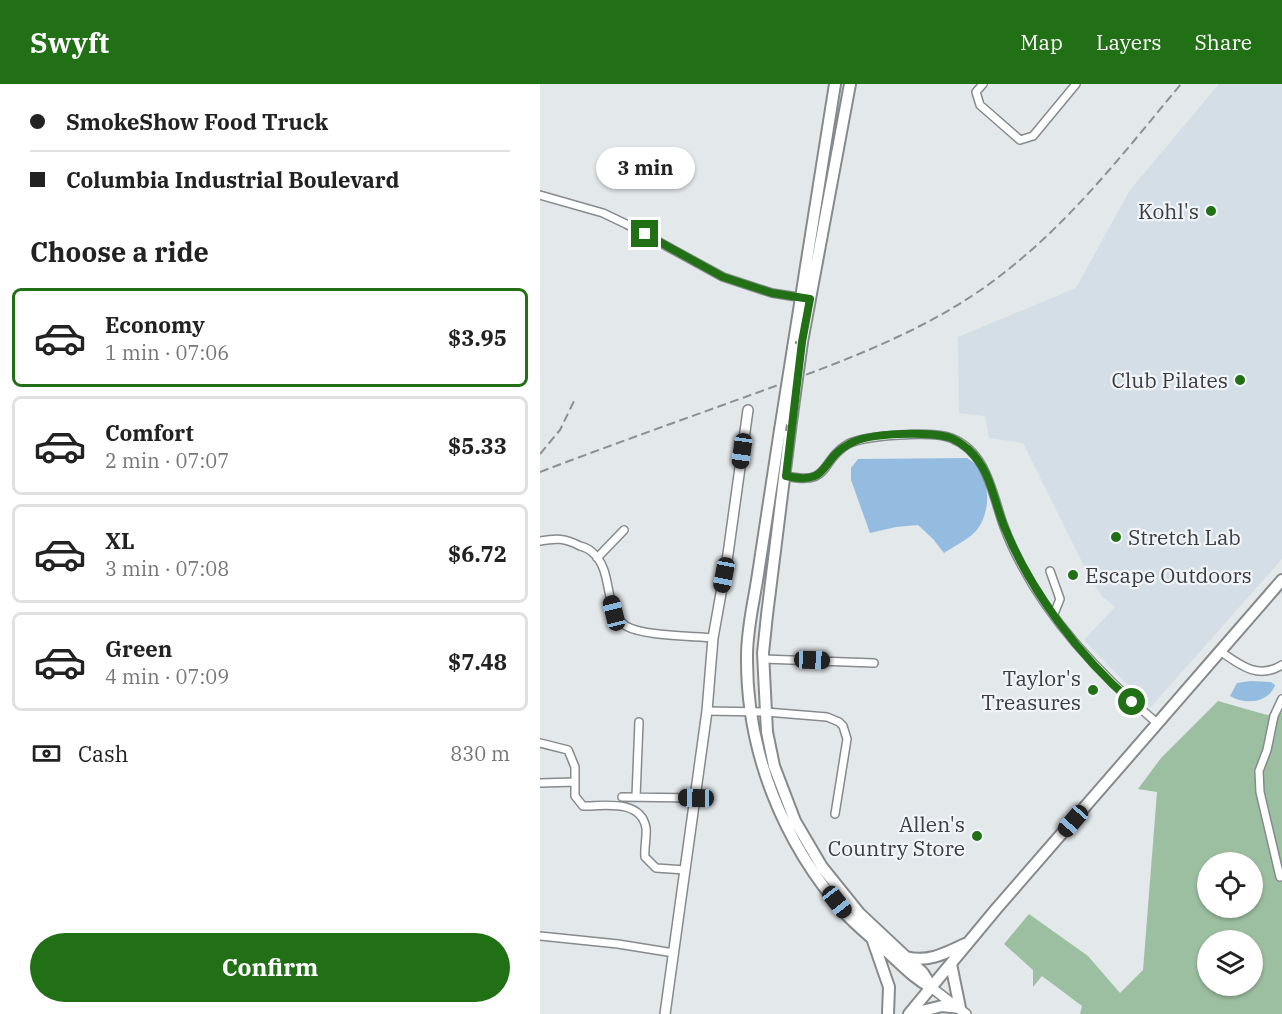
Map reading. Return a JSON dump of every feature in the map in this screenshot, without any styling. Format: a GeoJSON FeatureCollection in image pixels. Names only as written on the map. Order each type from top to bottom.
{"type":"FeatureCollection","features":[{"type":"Feature","properties":{"kind":"main road"},"geometry":{"type":"LineString","coordinates":[[835,84],[805,298],[780,430],[749,634],[747,654],[751,712],[763,765],[785,824],[825,887],[847,914],[918,980],[932,988]]}},
{"type":"Feature","properties":{"kind":"main road"},"geometry":{"type":"LineString","coordinates":[[805,298],[850,84]]}},
{"type":"Feature","properties":{"kind":"main road"},"geometry":{"type":"LineString","coordinates":[[797,345],[786,476],[766,615],[763,659],[766,712],[774,766],[795,821],[822,867],[859,913],[923,973],[932,988]]}},
{"type":"Feature","properties":{"kind":"main road"},"geometry":{"type":"LineString","coordinates":[[909,1014],[1282,580]]}},
{"type":"Feature","properties":{"kind":"main road"},"geometry":{"type":"LineString","coordinates":[[872,937],[889,987],[888,1014]]}},
{"type":"Feature","properties":{"kind":"main road"},"geometry":{"type":"LineString","coordinates":[[905,956],[921,960],[929,959],[969,943]]}},
{"type":"Feature","properties":{"kind":"main road"},"geometry":{"type":"LineString","coordinates":[[909,1014],[942,1006],[963,1011],[951,964]]}},
{"type":"Feature","properties":{"kind":"street"},"geometry":{"type":"LineString","coordinates":[[983,84],[976,92],[980,105],[1020,140],[1033,135],[1076,84]]}},
{"type":"Feature","properties":{"kind":"street"},"geometry":{"type":"LineString","coordinates":[[540,195],[603,213],[723,277],[772,293],[805,298]]}},
{"type":"Feature","properties":{"kind":"street"},"geometry":{"type":"LineString","coordinates":[[665,1014],[696,798],[713,638],[728,554],[748,410]]}},
{"type":"Feature","properties":{"kind":"street"},"geometry":{"type":"LineString","coordinates":[[786,476],[812,478],[818,476],[841,449],[860,439],[903,435],[951,438],[975,456],[984,467],[1004,526],[1022,564],[1053,614],[1074,642],[1123,694],[1157,723]]}},
{"type":"Feature","properties":{"kind":"street"},"geometry":{"type":"LineString","coordinates":[[597,558],[624,530]]}},
{"type":"Feature","properties":{"kind":"street"},"geometry":{"type":"LineString","coordinates":[[540,541],[557,538],[592,551],[608,580],[614,613],[626,625],[641,631],[713,638]]}},
{"type":"Feature","properties":{"kind":"street"},"geometry":{"type":"LineString","coordinates":[[1050,572],[1060,599],[1053,614]]}},
{"type":"Feature","properties":{"kind":"street"},"geometry":{"type":"LineString","coordinates":[[1220,651],[1252,671],[1265,672],[1281,667]]}},
{"type":"Feature","properties":{"kind":"street"},"geometry":{"type":"LineString","coordinates":[[763,659],[874,663]]}},
{"type":"Feature","properties":{"kind":"street"},"geometry":{"type":"LineString","coordinates":[[1280,877],[1260,792],[1259,771],[1267,750],[1274,716],[1282,699]]}},
{"type":"Feature","properties":{"kind":"street"},"geometry":{"type":"LineString","coordinates":[[707,711],[766,712],[827,717],[843,726],[846,732],[846,747],[835,814]]}},
{"type":"Feature","properties":{"kind":"street"},"geometry":{"type":"LineString","coordinates":[[636,797],[639,722]]}},
{"type":"Feature","properties":{"kind":"street"},"geometry":{"type":"LineString","coordinates":[[540,743],[568,750],[575,768],[575,796],[583,806],[626,806],[635,811],[644,820],[645,857],[656,867],[685,870]]}},
{"type":"Feature","properties":{"kind":"street"},"geometry":{"type":"LineString","coordinates":[[540,783],[575,782]]}},
{"type":"Feature","properties":{"kind":"street"},"geometry":{"type":"LineString","coordinates":[[622,797],[696,798]]}},
{"type":"Feature","properties":{"kind":"street"},"geometry":{"type":"LineString","coordinates":[[540,936],[618,944],[674,953]]}},
{"type":"Feature","properties":{"kind":"street"},"geometry":{"type":"LineString","coordinates":[[932,988],[963,1011]]}},
{"type":"Feature","properties":{"kind":"shaded area"},"geometry":{"type":"Polygon","coordinates":[[[1219,84],[1282,84],[1282,559],[1150,708],[1084,640],[1115,607],[1102,596],[1090,578],[1023,443],[989,438],[985,416],[959,413],[958,337],[1076,288],[1130,190],[1219,84]]]}},
{"type":"Feature","properties":{"kind":"green space"},"geometry":{"type":"Polygon","coordinates":[[[1218,701],[1267,715],[1282,713],[1282,1014],[1080,1014],[1082,1006],[1042,976],[1033,987],[1033,970],[1004,944],[1029,914],[1088,956],[1120,993],[1143,970],[1157,792],[1138,789],[1161,758],[1218,701]]]}},
{"type":"Feature","properties":{"kind":"water"},"geometry":{"type":"Polygon","coordinates":[[[967,458],[981,472],[987,492],[987,503],[981,523],[969,537],[944,553],[918,525],[870,533],[851,480],[851,468],[858,459],[967,458]]]}},
{"type":"Feature","properties":{"kind":"water"},"geometry":{"type":"Polygon","coordinates":[[[1271,682],[1275,685],[1268,696],[1256,701],[1243,701],[1230,696],[1237,683],[1271,682]]]}},
{"type":"Feature","properties":{"kind":"railway"},"geometry":{"type":"LineString","coordinates":[[540,472],[832,365],[922,325],[951,309],[1005,272],[1053,230],[1098,183],[1181,84]]}},
{"type":"Feature","properties":{"kind":"railway"},"geometry":{"type":"LineString","coordinates":[[540,454],[560,430],[575,399]]}},
{"type":"Feature","properties":{"kind":"place","name":"Kohl's"},"geometry":{"type":"Point","coordinates":[1211,211]}},
{"type":"Feature","properties":{"kind":"place","name":"Club Pilates"},"geometry":{"type":"Point","coordinates":[1240,380]}},
{"type":"Feature","properties":{"kind":"place","name":"Stretch Lab"},"geometry":{"type":"Point","coordinates":[1116,537]}},
{"type":"Feature","properties":{"kind":"place","name":"Escape Outdoors"},"geometry":{"type":"Point","coordinates":[1073,575]}},
{"type":"Feature","properties":{"kind":"place","name":"Taylor's Treasures"},"geometry":{"type":"Point","coordinates":[1093,690]}},
{"type":"Feature","properties":{"kind":"place","name":"Allen's Country Store"},"geometry":{"type":"Point","coordinates":[977,836]}},
{"type":"Feature","properties":{"kind":"route"},"geometry":{"type":"LineString","coordinates":[[645,234],[723,277],[772,293],[810,299],[791,422],[786,476],[812,478],[818,476],[841,449],[860,439],[928,435],[951,438],[963,445],[984,467],[1004,526],[1031,582],[1074,642],[1132,702]]}}]}
